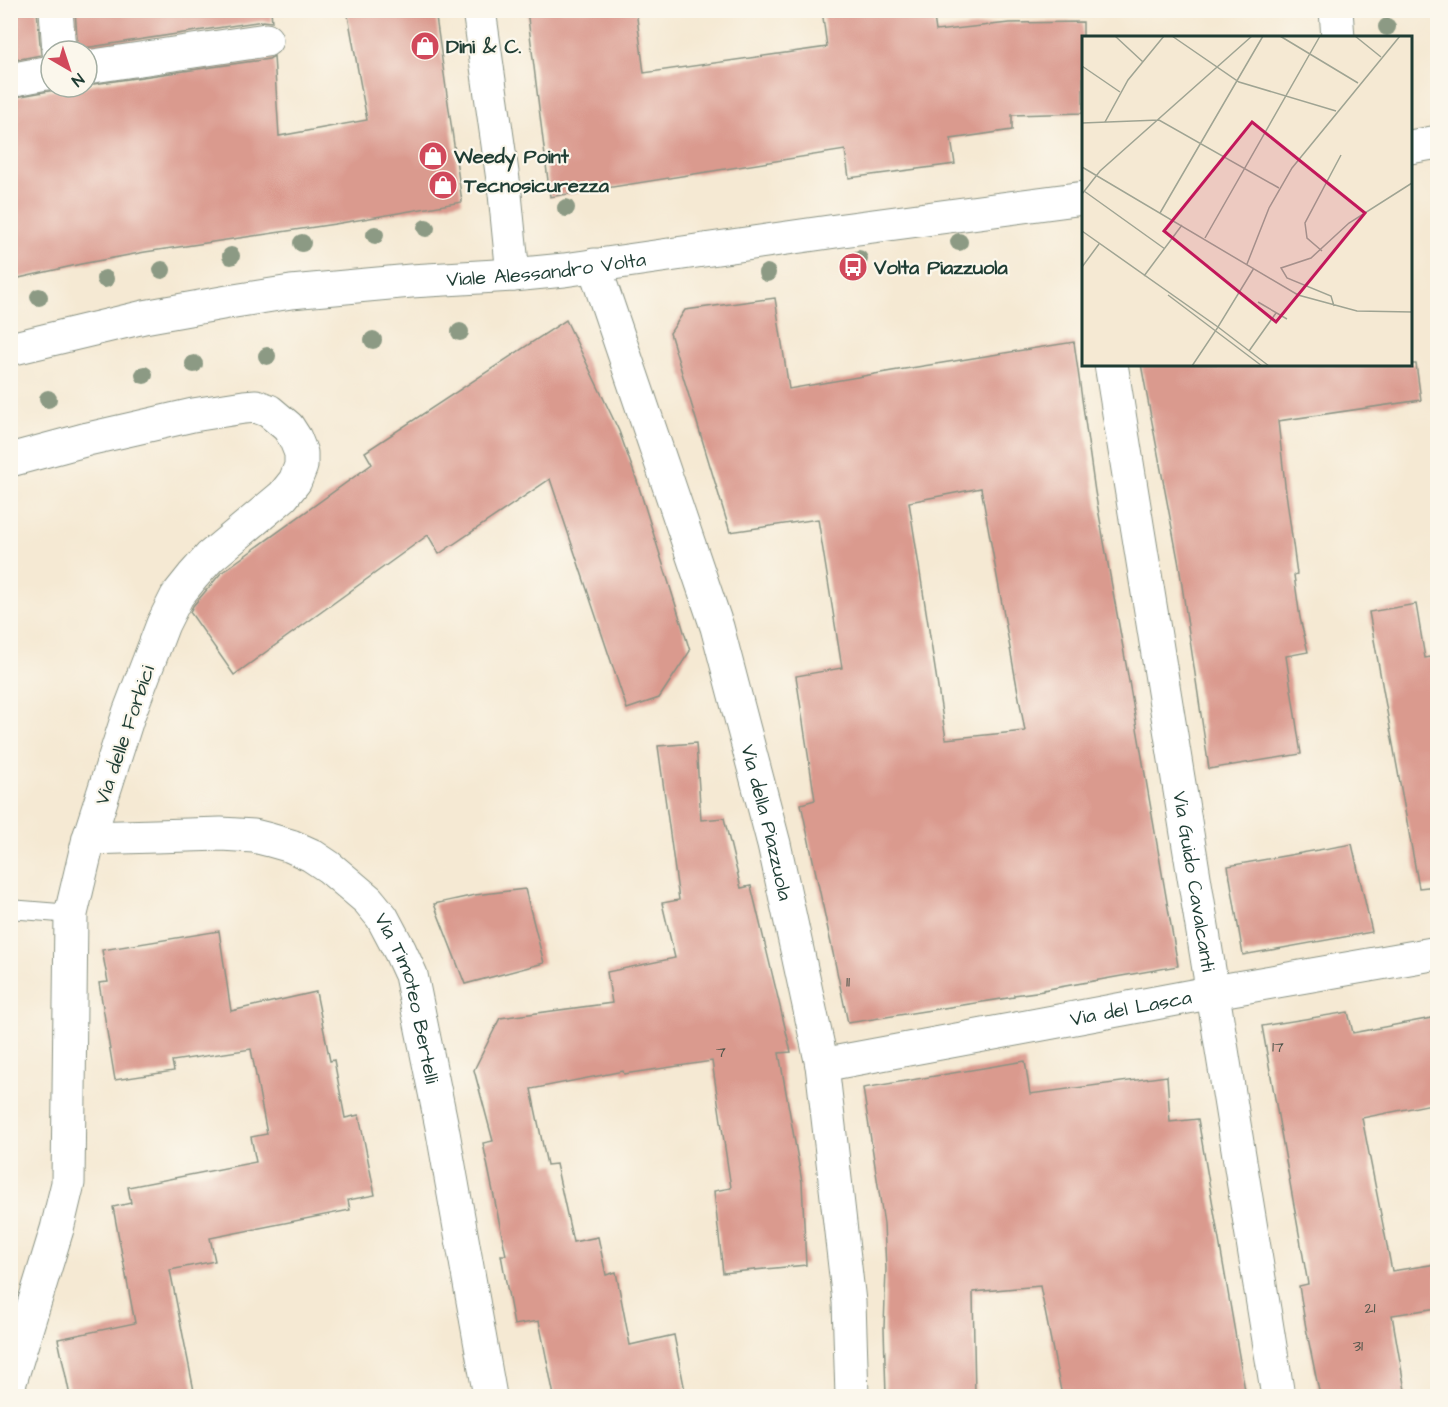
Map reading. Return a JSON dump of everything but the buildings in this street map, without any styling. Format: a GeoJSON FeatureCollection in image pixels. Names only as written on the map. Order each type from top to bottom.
{"type":"FeatureCollection","features":[{"type":"Feature","properties":{"kind":"street"},"geometry":{"type":"LineString","coordinates":[[56,10],[58,39]]}},
{"type":"Feature","properties":{"kind":"street"},"geometry":{"type":"LineString","coordinates":[[479,10],[505,194],[513,275]]}},
{"type":"Feature","properties":{"kind":"street"},"geometry":{"type":"LineString","coordinates":[[1336,10],[1338,36]]}},
{"type":"Feature","properties":{"kind":"street"},"geometry":{"type":"LineString","coordinates":[[99,64],[266,40]]}},
{"type":"Feature","properties":{"kind":"street"},"geometry":{"type":"LineString","coordinates":[[10,80],[39,74]]}},
{"type":"Feature","properties":{"kind":"street"},"geometry":{"type":"LineString","coordinates":[[1412,147],[1437,142]]}},
{"type":"Feature","properties":{"kind":"street","name":"Viale Alessandro Volta"},"geometry":{"type":"LineString","coordinates":[[10,349],[144,317],[291,292],[411,281],[513,275],[1082,198]]}},
{"type":"Feature","properties":{"kind":"street","name":"Via della Piazzuola"},"geometry":{"type":"LineString","coordinates":[[594,265],[717,627],[774,844],[822,1065],[849,1302],[852,1396]]}},
{"type":"Feature","properties":{"kind":"street","name":"Via Guido Cavalcanti"},"geometry":{"type":"LineString","coordinates":[[1111,366],[1278,1396]]}},
{"type":"Feature","properties":{"kind":"street","name":"Via delle Forbici"},"geometry":{"type":"LineString","coordinates":[[10,460],[182,417],[256,406],[269,411],[288,427],[301,453],[301,466],[295,481],[283,496],[210,557],[177,596],[163,624],[129,713],[89,838],[71,914],[68,1183],[57,1229],[10,1382]]}},
{"type":"Feature","properties":{"kind":"street","name":"Via Timoteo Bertelli"},"geometry":{"type":"LineString","coordinates":[[89,838],[221,834],[254,836],[270,840],[311,855],[329,867],[368,900],[382,917],[411,975],[442,1126],[490,1396]]}},
{"type":"Feature","properties":{"kind":"street","name":"Via del Lasca"},"geometry":{"type":"LineString","coordinates":[[822,1065],[1437,953]]}},
{"type":"Feature","properties":{"kind":"lane"},"geometry":{"type":"LineString","coordinates":[[10,909],[71,914]]}},
{"type":"Feature","properties":{"kind":"place","name":"Dini & C."},"geometry":{"type":"Point","coordinates":[425,46]}},
{"type":"Feature","properties":{"kind":"place","name":"Weedy Point"},"geometry":{"type":"Point","coordinates":[433,156]}},
{"type":"Feature","properties":{"kind":"place","name":"Tecnosicurezza"},"geometry":{"type":"Point","coordinates":[443,185]}},
{"type":"Feature","properties":{"kind":"place","name":"Volta Piazzuola"},"geometry":{"type":"Point","coordinates":[853,267]}}]}
